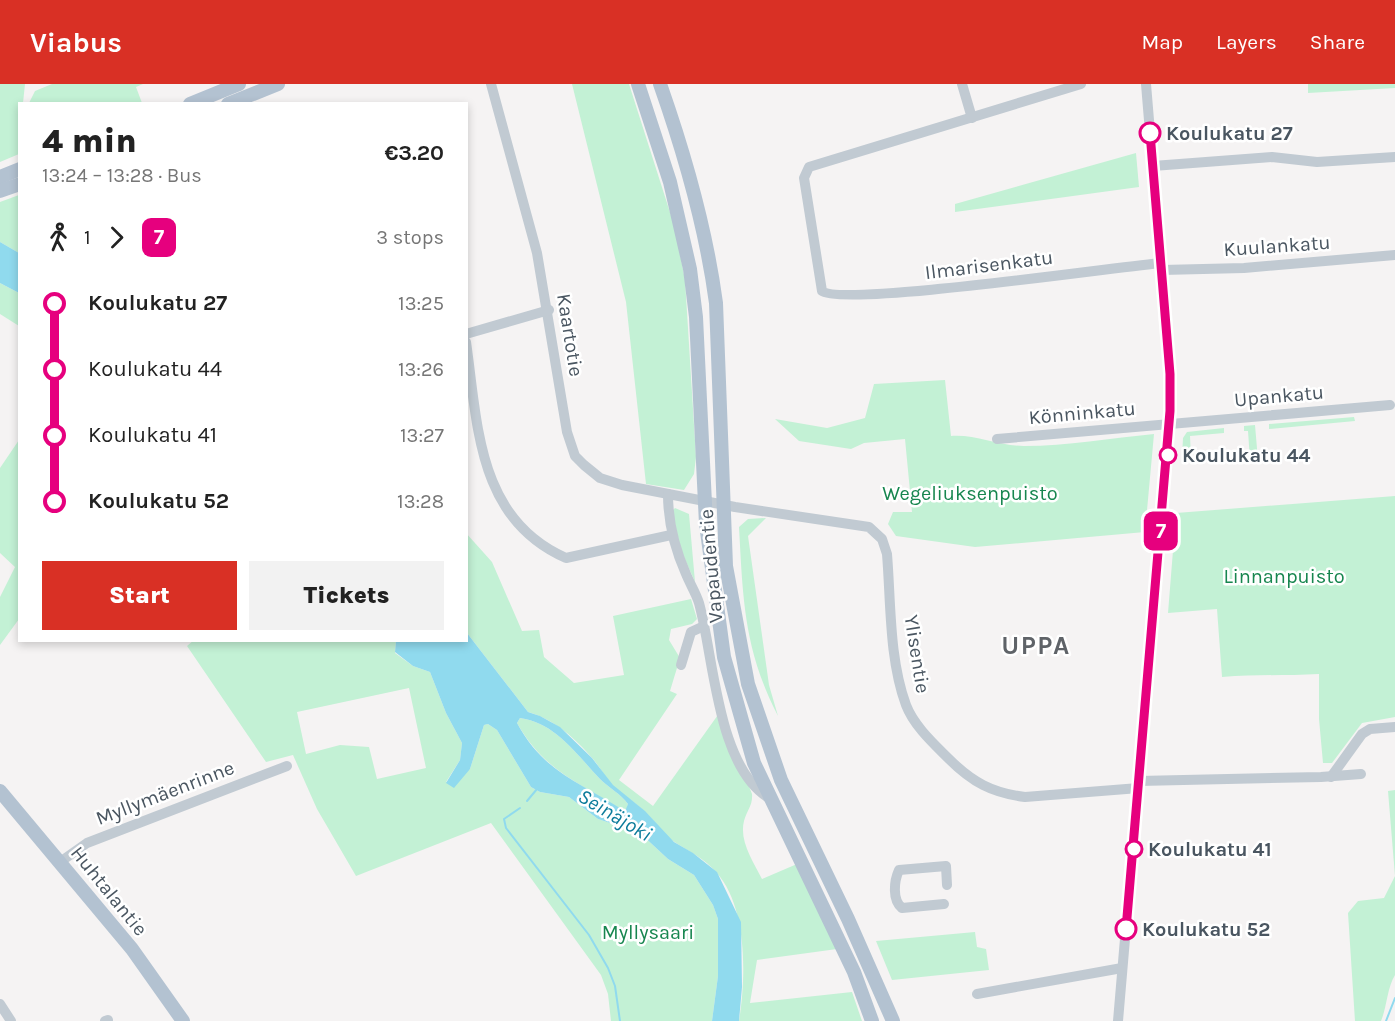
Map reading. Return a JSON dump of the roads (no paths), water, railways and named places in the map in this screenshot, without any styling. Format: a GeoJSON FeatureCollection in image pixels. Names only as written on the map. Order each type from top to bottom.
{"type":"FeatureCollection","features":[{"type":"Feature","properties":{"kind":"main road"},"geometry":{"type":"LineString","coordinates":[[195,102],[239,84]]}},
{"type":"Feature","properties":{"kind":"main road"},"geometry":{"type":"LineString","coordinates":[[233,102],[278,84]]}},
{"type":"Feature","properties":{"kind":"main road","name":"Vapaudentie"},"geometry":{"type":"LineString","coordinates":[[638,84],[670,182],[690,269],[696,317],[704,500],[710,567],[724,657],[742,725],[769,798],[854,972],[872,1021]]}},
{"type":"Feature","properties":{"kind":"main road","name":"Vapaudentie"},"geometry":{"type":"LineString","coordinates":[[660,84],[690,179],[711,262],[716,303],[726,566],[748,684],[781,780],[848,919],[893,1021]]}},
{"type":"Feature","properties":{"kind":"main road","name":"Huhtalantie"},"geometry":{"type":"LineString","coordinates":[[0,791],[132,949],[183,1021]]}},
{"type":"Feature","properties":{"kind":"street","name":"Kaartotie"},"geometry":{"type":"LineString","coordinates":[[491,84],[526,207],[549,310],[567,432],[575,456],[600,478],[622,486],[704,500]]}},
{"type":"Feature","properties":{"kind":"street"},"geometry":{"type":"LineString","coordinates":[[962,84],[972,118],[1081,84]]}},
{"type":"Feature","properties":{"kind":"street"},"geometry":{"type":"LineString","coordinates":[[1118,1021],[1170,424],[1170,374],[1146,84]]}},
{"type":"Feature","properties":{"kind":"street","name":"Ilmarisenkatu"},"geometry":{"type":"LineString","coordinates":[[972,118],[809,167],[804,173],[822,291],[833,295],[881,294],[1161,267]]}},
{"type":"Feature","properties":{"kind":"street"},"geometry":{"type":"LineString","coordinates":[[1153,166],[1272,157],[1317,162],[1395,157]]}},
{"type":"Feature","properties":{"kind":"street","name":"Kuulankatu"},"geometry":{"type":"LineString","coordinates":[[1161,267],[1244,268],[1395,255]]}},
{"type":"Feature","properties":{"kind":"street"},"geometry":{"type":"LineString","coordinates":[[468,333],[549,310]]}},
{"type":"Feature","properties":{"kind":"street"},"geometry":{"type":"LineString","coordinates":[[468,357],[480,444],[486,468],[511,518],[542,545],[566,558],[671,535]]}},
{"type":"Feature","properties":{"kind":"street","name":"Upankatu"},"geometry":{"type":"LineString","coordinates":[[1170,424],[1390,405]]}},
{"type":"Feature","properties":{"kind":"street","name":"Könninkatu"},"geometry":{"type":"LineString","coordinates":[[997,439],[1170,424]]}},
{"type":"Feature","properties":{"kind":"street"},"geometry":{"type":"LineString","coordinates":[[668,494],[671,535],[698,599],[719,699],[738,762],[754,787],[769,798]]}},
{"type":"Feature","properties":{"kind":"street","name":"Ylisentie"},"geometry":{"type":"LineString","coordinates":[[704,500],[724,505],[860,523],[876,531],[887,554],[899,679],[907,706],[938,749],[971,780],[1006,795],[1025,797],[1139,784],[1362,774]]}},
{"type":"Feature","properties":{"kind":"street"},"geometry":{"type":"LineString","coordinates":[[681,664],[691,632],[704,626]]}},
{"type":"Feature","properties":{"kind":"street"},"geometry":{"type":"LineString","coordinates":[[1331,777],[1362,734],[1370,729],[1395,727]]}},
{"type":"Feature","properties":{"kind":"street","name":"Myllymäenrinne"},"geometry":{"type":"LineString","coordinates":[[60,862],[87,843],[287,766]]}},
{"type":"Feature","properties":{"kind":"street"},"geometry":{"type":"LineString","coordinates":[[944,904],[902,908],[896,901],[895,879],[899,870],[946,866],[947,885]]}},
{"type":"Feature","properties":{"kind":"street"},"geometry":{"type":"LineString","coordinates":[[977,994],[1122,968]]}},
{"type":"Feature","properties":{"kind":"street"},"geometry":{"type":"LineString","coordinates":[[0,1004],[11,1021]]}},
{"type":"Feature","properties":{"kind":"water"},"geometry":{"type":"Polygon","coordinates":[[[0,242],[18,252],[18,292],[0,283],[0,242]]]}},
{"type":"Feature","properties":{"kind":"water","name":"Seinäjoki"},"geometry":{"type":"Polygon","coordinates":[[[468,634],[528,712],[560,727],[592,758],[613,785],[645,811],[674,842],[693,853],[717,872],[741,922],[742,987],[739,1021],[712,1021],[718,976],[718,919],[713,905],[694,875],[668,859],[640,833],[598,819],[569,797],[540,792],[531,787],[497,730],[488,724],[484,725],[470,769],[454,788],[446,783],[460,760],[462,743],[446,713],[430,672],[413,666],[395,652],[396,642],[468,642],[468,634]],[[520,718],[517,723],[539,754],[551,765],[623,810],[626,809],[628,804],[625,800],[600,779],[565,741],[544,726],[520,718]]]}},
{"type":"Feature","properties":{"kind":"waterway"},"geometry":{"type":"LineString","coordinates":[[527,801],[537,789]]}},
{"type":"Feature","properties":{"kind":"waterway"},"geometry":{"type":"LineString","coordinates":[[520,808],[504,819],[506,828],[589,935],[608,968],[615,986],[620,1021]]}},
{"type":"Feature","properties":{"kind":"waterway"},"geometry":{"type":"LineString","coordinates":[[1386,1021],[1395,998]]}},
{"type":"Feature","properties":{"kind":"place","name":"Koulukatu 27"},"geometry":{"type":"Point","coordinates":[1150,133]}},
{"type":"Feature","properties":{"kind":"place","name":"Koulukatu 44"},"geometry":{"type":"Point","coordinates":[1168,455]}},
{"type":"Feature","properties":{"kind":"place","name":"Koulukatu 41"},"geometry":{"type":"Point","coordinates":[1134,849]}},
{"type":"Feature","properties":{"kind":"place","name":"Koulukatu 52"},"geometry":{"type":"Point","coordinates":[1126,929]}},
{"type":"Feature","properties":{"kind":"district","name":"UPPA"},"geometry":{"type":"Point","coordinates":[1036,645]}},
{"type":"Feature","properties":{"kind":"park label","name":"Wegeliuksenpuisto"},"geometry":{"type":"Point","coordinates":[970,493]}},
{"type":"Feature","properties":{"kind":"park label","name":"Linnanpuisto"},"geometry":{"type":"Point","coordinates":[1284,576]}},
{"type":"Feature","properties":{"kind":"park label","name":"Myllysaari"},"geometry":{"type":"Point","coordinates":[648,932]}}]}
